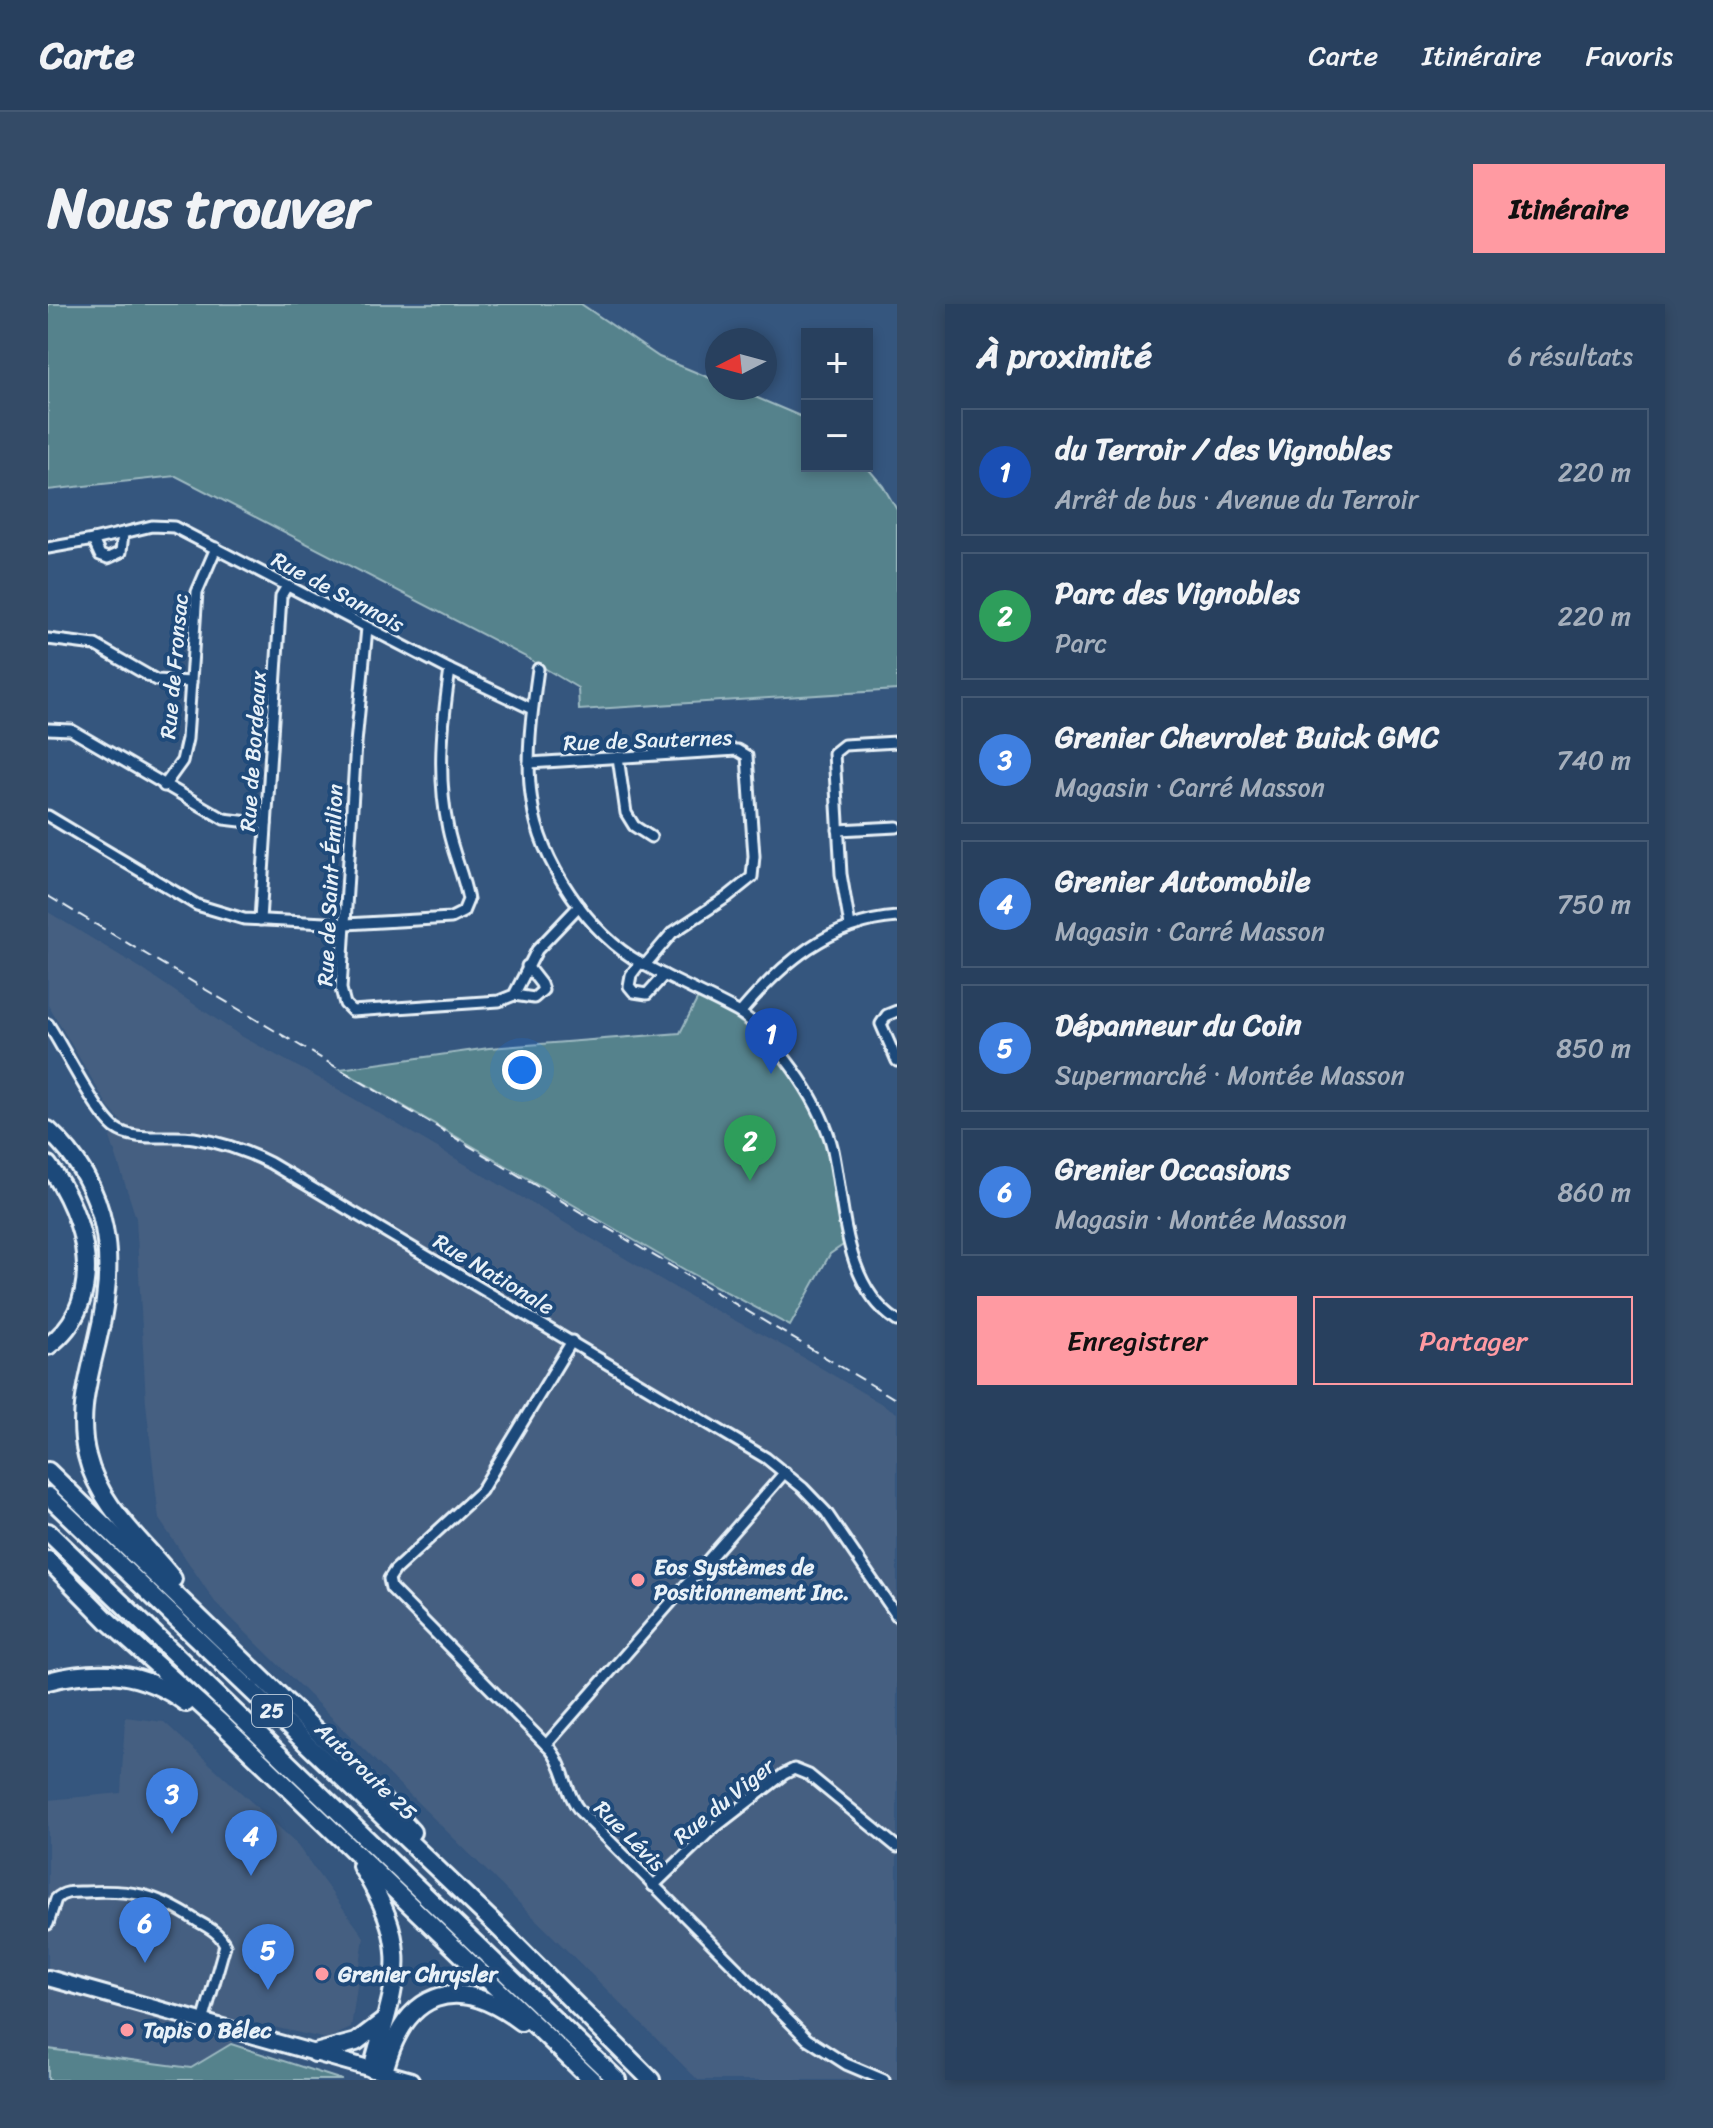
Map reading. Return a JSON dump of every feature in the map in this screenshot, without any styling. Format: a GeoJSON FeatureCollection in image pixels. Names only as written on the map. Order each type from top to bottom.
{"type":"FeatureCollection","features":[{"type":"Feature","properties":{"kind":"highway"},"geometry":{"type":"LineString","coordinates":[[48,1130],[78,1164],[100,1213],[107,1243],[109,1277],[106,1304],[86,1386],[82,1421],[92,1473],[119,1516],[217,1633]]}},
{"type":"Feature","properties":{"kind":"highway"},"geometry":{"type":"LineString","coordinates":[[48,1165],[65,1189],[77,1217],[86,1269],[79,1309],[65,1331],[48,1346]]}},
{"type":"Feature","properties":{"kind":"highway"},"geometry":{"type":"LineString","coordinates":[[48,1471],[339,1753],[496,1925]]}},
{"type":"Feature","properties":{"kind":"highway","name":"Autoroute 25"},"geometry":{"type":"LineString","coordinates":[[48,1496],[496,1925],[651,2080]]}},
{"type":"Feature","properties":{"kind":"highway","name":"25"},"geometry":{"type":"LineString","coordinates":[[48,1532],[617,2080]]}},
{"type":"Feature","properties":{"kind":"highway"},"geometry":{"type":"LineString","coordinates":[[48,1559],[98,1605],[269,1744]]}},
{"type":"Feature","properties":{"kind":"highway"},"geometry":{"type":"LineString","coordinates":[[48,1559],[107,1620],[222,1724],[592,2080]]}},
{"type":"Feature","properties":{"kind":"highway"},"geometry":{"type":"LineString","coordinates":[[48,1681],[102,1672],[135,1676],[168,1691],[222,1724]]}},
{"type":"Feature","properties":{"kind":"highway"},"geometry":{"type":"LineString","coordinates":[[348,1845],[382,1901],[393,1932],[396,1967],[378,2070]]}},
{"type":"Feature","properties":{"kind":"highway"},"geometry":{"type":"LineString","coordinates":[[378,2070],[408,2017],[426,2003],[455,1994],[479,1997],[492,2003],[562,2050]]}},
{"type":"Feature","properties":{"kind":"highway"},"geometry":{"type":"LineString","coordinates":[[315,2053],[356,2042],[385,2020]]}},
{"type":"Feature","properties":{"kind":"main road"},"geometry":{"type":"LineString","coordinates":[[48,1978],[411,2080]]}},
{"type":"Feature","properties":{"kind":"street","name":"Rue de Sannois"},"geometry":{"type":"LineString","coordinates":[[48,548],[152,526],[174,527],[367,628],[532,709]]}},
{"type":"Feature","properties":{"kind":"street"},"geometry":{"type":"LineString","coordinates":[[93,540],[100,555],[108,558],[121,552],[123,533]]}},
{"type":"Feature","properties":{"kind":"street","name":"Rue de Fronsac"},"geometry":{"type":"LineString","coordinates":[[164,786],[182,761],[187,739],[197,592],[216,548]]}},
{"type":"Feature","properties":{"kind":"street","name":"Rue de Bordeaux"},"geometry":{"type":"LineString","coordinates":[[260,920],[281,596],[287,586]]}},
{"type":"Feature","properties":{"kind":"street","name":"Rue de Saint-Émilion"},"geometry":{"type":"LineString","coordinates":[[367,628],[353,783],[341,997],[352,1011],[499,1001],[514,995]]}},
{"type":"Feature","properties":{"kind":"street"},"geometry":{"type":"LineString","coordinates":[[48,639],[95,645],[156,680],[191,682]]}},
{"type":"Feature","properties":{"kind":"street"},"geometry":{"type":"LineString","coordinates":[[538,669],[529,763],[532,804],[546,849],[566,890],[606,936],[643,964],[740,1013],[800,1078],[822,1119],[833,1150],[849,1241],[862,1280],[878,1305],[897,1321]]}},
{"type":"Feature","properties":{"kind":"street"},"geometry":{"type":"LineString","coordinates":[[48,816],[197,905],[244,919],[346,924],[451,918],[463,912],[468,900],[448,831],[440,758],[450,670]]}},
{"type":"Feature","properties":{"kind":"street"},"geometry":{"type":"LineString","coordinates":[[48,729],[71,730],[224,819],[266,824]]}},
{"type":"Feature","properties":{"kind":"street"},"geometry":{"type":"LineString","coordinates":[[850,926],[841,874],[835,751],[844,745],[897,742]]}},
{"type":"Feature","properties":{"kind":"street","name":"Rue de Sauternes"},"geometry":{"type":"LineString","coordinates":[[529,763],[737,750],[747,756],[754,856],[752,877],[672,933],[643,964]]}},
{"type":"Feature","properties":{"kind":"street"},"geometry":{"type":"LineString","coordinates":[[618,757],[626,813],[634,826],[651,837]]}},
{"type":"Feature","properties":{"kind":"street"},"geometry":{"type":"LineString","coordinates":[[838,830],[897,827]]}},
{"type":"Feature","properties":{"kind":"street"},"geometry":{"type":"LineString","coordinates":[[527,966],[543,990],[534,998],[514,995],[527,966],[537,950],[579,906]]}},
{"type":"Feature","properties":{"kind":"street"},"geometry":{"type":"LineString","coordinates":[[740,1013],[760,988],[798,953],[850,926],[878,918],[897,917]]}},
{"type":"Feature","properties":{"kind":"street"},"geometry":{"type":"LineString","coordinates":[[643,964],[631,975],[629,986],[634,992],[647,994],[664,975]]}},
{"type":"Feature","properties":{"kind":"street"},"geometry":{"type":"LineString","coordinates":[[897,1011],[887,1015],[881,1024],[897,1061]]}},
{"type":"Feature","properties":{"kind":"street","name":"Rue Nationale"},"geometry":{"type":"LineString","coordinates":[[48,1024],[103,1113],[118,1130],[133,1135],[200,1139],[258,1157],[755,1450],[812,1496],[835,1523],[897,1616]]}},
{"type":"Feature","properties":{"kind":"street","name":"Rue Lévis"},"geometry":{"type":"LineString","coordinates":[[572,1341],[481,1491],[395,1570],[389,1581],[397,1596],[546,1745],[562,1766],[572,1800],[580,1811],[653,1886],[807,2039],[834,2058],[884,2080]]}},
{"type":"Feature","properties":{"kind":"street"},"geometry":{"type":"LineString","coordinates":[[546,1745],[785,1472]]}},
{"type":"Feature","properties":{"kind":"street","name":"Rue du Viger"},"geometry":{"type":"LineString","coordinates":[[653,1886],[709,1832],[794,1769],[809,1775],[897,1847]]}},
{"type":"Feature","properties":{"kind":"street"},"geometry":{"type":"LineString","coordinates":[[48,1924],[55,1901],[65,1893],[123,1890],[173,1904],[220,1935],[225,1945],[203,2022]]}},
{"type":"Feature","properties":{"kind":"shaded area"},"geometry":{"type":"Polygon","coordinates":[[[48,912],[139,967],[241,1036],[897,1413],[897,2080],[698,2080],[215,1602],[159,1519],[146,1403],[136,1218],[110,1137],[121,1121],[109,1108],[48,1005],[48,912]]]}},
{"type":"Feature","properties":{"kind":"shaded area"},"geometry":{"type":"Polygon","coordinates":[[[125,1717],[164,1722],[294,1841],[364,1937],[351,2028],[327,2039],[237,2019],[231,2044],[191,2068],[48,2049],[48,1800],[121,1793],[125,1717]]]}},
{"type":"Feature","properties":{"kind":"green space"},"geometry":{"type":"Polygon","coordinates":[[[48,304],[581,304],[659,357],[705,376],[705,400],[762,400],[801,416],[801,472],[871,472],[883,486],[897,510],[897,690],[579,710],[578,688],[524,656],[176,476],[48,490],[48,304]]]}},
{"type":"Feature","properties":{"kind":"green space"},"geometry":{"type":"Polygon","coordinates":[[[699,996],[734,1011],[733,1016],[780,1055],[810,1103],[827,1147],[849,1241],[830,1254],[790,1326],[687,1271],[340,1069],[489,1048],[680,1033],[699,996]]]}},
{"type":"Feature","properties":{"kind":"green space"},"geometry":{"type":"Polygon","coordinates":[[[231,2044],[342,2080],[48,2080],[48,2049],[191,2068],[231,2044]]]}},
{"type":"Feature","properties":{"kind":"railway"},"geometry":{"type":"LineString","coordinates":[[48,896],[897,1400]]}},
{"type":"Feature","properties":{"kind":"place","name":"du Terroir / des Vignobles"},"geometry":{"type":"Point","coordinates":[771,1074]}},
{"type":"Feature","properties":{"kind":"place","name":"Parc des Vignobles"},"geometry":{"type":"Point","coordinates":[750,1181]}},
{"type":"Feature","properties":{"kind":"place","name":"Eos Systèmes de Positionnement Inc."},"geometry":{"type":"Point","coordinates":[638,1580]}},
{"type":"Feature","properties":{"kind":"place","name":"Grenier Chevrolet Buick GMC"},"geometry":{"type":"Point","coordinates":[172,1834]}},
{"type":"Feature","properties":{"kind":"place","name":"Grenier Automobile"},"geometry":{"type":"Point","coordinates":[251,1876]}},
{"type":"Feature","properties":{"kind":"place","name":"Grenier Occasions"},"geometry":{"type":"Point","coordinates":[145,1963]}},
{"type":"Feature","properties":{"kind":"place","name":"Grenier Chrysler"},"geometry":{"type":"Point","coordinates":[322,1974]}},
{"type":"Feature","properties":{"kind":"place","name":"Dépanneur du Coin"},"geometry":{"type":"Point","coordinates":[268,1990]}},
{"type":"Feature","properties":{"kind":"place","name":"Tapis O Bélec"},"geometry":{"type":"Point","coordinates":[127,2030]}}]}
